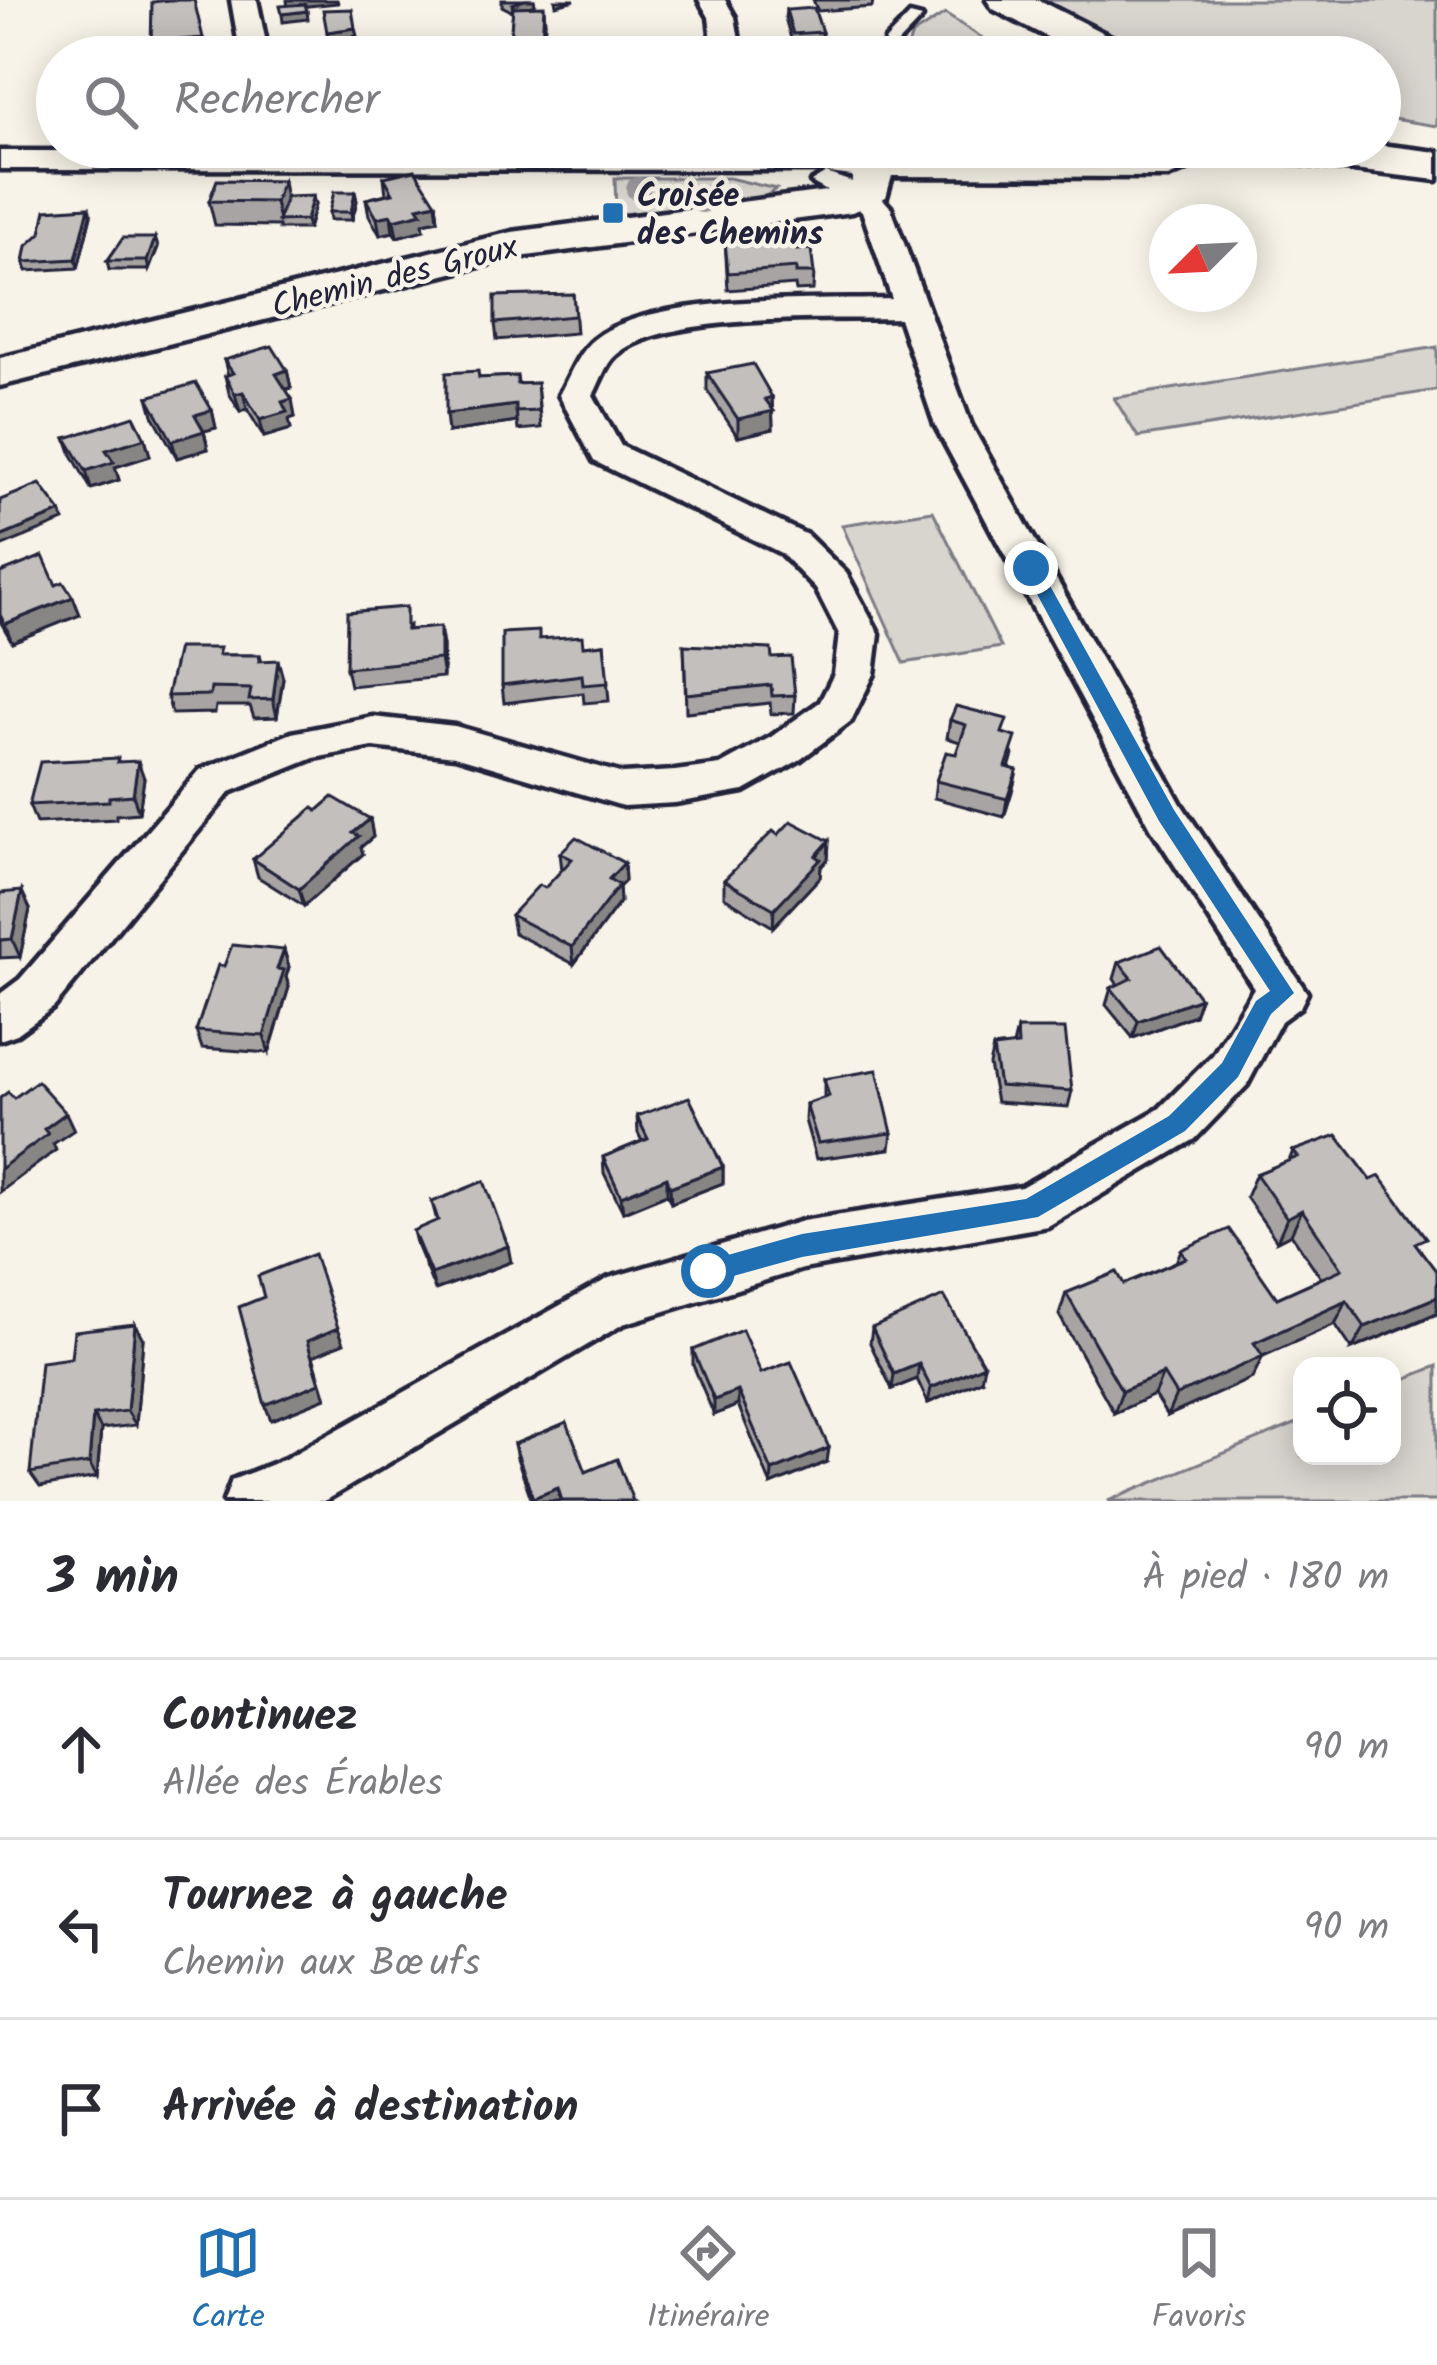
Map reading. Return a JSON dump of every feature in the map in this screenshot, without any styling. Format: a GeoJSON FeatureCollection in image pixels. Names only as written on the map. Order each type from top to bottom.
{"type":"FeatureCollection","features":[{"type":"Feature","properties":{"kind":"main road"},"geometry":{"type":"LineString","coordinates":[[975,0],[1025,36]]}},
{"type":"Feature","properties":{"kind":"main road"},"geometry":{"type":"LineString","coordinates":[[1007,0],[1077,36]]}},
{"type":"Feature","properties":{"kind":"main road"},"geometry":{"type":"LineString","coordinates":[[1401,134],[1436,145]]}},
{"type":"Feature","properties":{"kind":"main road"},"geometry":{"type":"LineString","coordinates":[[1401,141],[1436,145]]}},
{"type":"Feature","properties":{"kind":"main road"},"geometry":{"type":"LineString","coordinates":[[1401,145],[1436,145]]}},
{"type":"Feature","properties":{"kind":"street"},"geometry":{"type":"LineString","coordinates":[[244,0],[251,36]]}},
{"type":"Feature","properties":{"kind":"street"},"geometry":{"type":"LineString","coordinates":[[712,0],[722,17],[725,36]]}},
{"type":"Feature","properties":{"kind":"street"},"geometry":{"type":"LineString","coordinates":[[0,160],[36,159]]}},
{"type":"Feature","properties":{"kind":"street"},"geometry":{"type":"LineString","coordinates":[[253,1501],[303,1481],[609,1303],[802,1246],[1030,1209],[1177,1124],[1230,1070],[1264,1007],[1283,993],[1166,816],[953,425],[876,208],[844,169]]}},
{"type":"Feature","properties":{"kind":"street","name":"Chemin des Groux"},"geometry":{"type":"LineString","coordinates":[[0,372],[512,245],[793,208],[844,169]]}},
{"type":"Feature","properties":{"kind":"street"},"geometry":{"type":"LineString","coordinates":[[0,1020],[37,993],[214,781],[307,744],[373,731],[455,741],[623,790],[675,787],[729,780],[786,748],[836,711],[854,674],[859,634],[832,582],[794,544],[607,453],[576,395],[605,347],[653,325],[712,316],[910,308]]}},
{"type":"Feature","properties":{"kind":"lane"},"geometry":{"type":"LineString","coordinates":[[897,36],[915,17]]}},
{"type":"Feature","properties":{"kind":"shaded area"},"geometry":{"type":"Polygon","coordinates":[[[1027,0],[1437,0],[1437,126],[1401,120],[1401,36],[1096,36],[1027,0]]]}},
{"type":"Feature","properties":{"kind":"shaded area"},"geometry":{"type":"Polygon","coordinates":[[[945,14],[979,36],[912,36],[945,14]]]}},
{"type":"Feature","properties":{"kind":"shaded area"},"geometry":{"type":"Polygon","coordinates":[[[615,178],[729,178],[776,189],[763,198],[616,215],[615,178]]]}},
{"type":"Feature","properties":{"kind":"shaded area"},"geometry":{"type":"Polygon","coordinates":[[[1437,347],[1437,390],[1138,437],[1114,398],[1437,347]]]}},
{"type":"Feature","properties":{"kind":"shaded area"},"geometry":{"type":"Polygon","coordinates":[[[933,511],[1001,647],[904,663],[842,525],[933,511]]]}},
{"type":"Feature","properties":{"kind":"shaded area"},"geometry":{"type":"Polygon","coordinates":[[[1437,1366],[1437,1501],[1108,1501],[1293,1425],[1293,1465],[1401,1465],[1401,1380],[1437,1366]]]}},
{"type":"Feature","properties":{"kind":"building"},"geometry":{"type":"Polygon","coordinates":[[[194,0],[203,36],[151,36],[152,2],[194,0]]]}},
{"type":"Feature","properties":{"kind":"building"},"geometry":{"type":"Polygon","coordinates":[[[305,4],[307,11],[282,14],[280,6],[305,4]]]}},
{"type":"Feature","properties":{"kind":"building"},"geometry":{"type":"Polygon","coordinates":[[[544,6],[542,36],[510,36],[513,7],[544,6]]]}},
{"type":"Feature","properties":{"kind":"building"},"geometry":{"type":"Polygon","coordinates":[[[814,8],[822,32],[793,34],[786,10],[814,8]]]}},
{"type":"Feature","properties":{"kind":"building"},"geometry":{"type":"Polygon","coordinates":[[[352,9],[355,28],[327,32],[323,10],[352,9]]]}},
{"type":"Feature","properties":{"kind":"building"},"geometry":{"type":"Polygon","coordinates":[[[415,170],[436,203],[418,207],[422,213],[394,220],[391,215],[377,218],[366,199],[393,193],[384,177],[415,170]]]}},
{"type":"Feature","properties":{"kind":"building"},"geometry":{"type":"Polygon","coordinates":[[[217,180],[283,181],[275,202],[209,201],[217,180]]]}},
{"type":"Feature","properties":{"kind":"building"},"geometry":{"type":"Polygon","coordinates":[[[334,192],[355,192],[351,212],[329,212],[334,192]]]}},
{"type":"Feature","properties":{"kind":"building"},"geometry":{"type":"Polygon","coordinates":[[[313,196],[306,220],[278,221],[286,197],[313,196]]]}},
{"type":"Feature","properties":{"kind":"building"},"geometry":{"type":"Polygon","coordinates":[[[89,207],[76,259],[24,262],[27,246],[41,233],[46,210],[89,207]]]}},
{"type":"Feature","properties":{"kind":"building"},"geometry":{"type":"Polygon","coordinates":[[[123,238],[155,238],[147,261],[107,261],[123,238]]]}},
{"type":"Feature","properties":{"kind":"building"},"geometry":{"type":"Polygon","coordinates":[[[725,241],[797,243],[797,250],[811,249],[814,273],[796,273],[796,268],[728,273],[725,241]]]}},
{"type":"Feature","properties":{"kind":"building"},"geometry":{"type":"Polygon","coordinates":[[[573,294],[575,316],[495,323],[495,296],[573,294]]]}},
{"type":"Feature","properties":{"kind":"building"},"geometry":{"type":"Polygon","coordinates":[[[272,346],[287,370],[276,374],[292,399],[282,402],[287,412],[260,420],[243,392],[235,394],[225,376],[233,373],[224,360],[272,346]]]}},
{"type":"Feature","properties":{"kind":"building"},"geometry":{"type":"Polygon","coordinates":[[[753,364],[772,397],[765,399],[774,411],[738,419],[707,373],[753,364]]]}},
{"type":"Feature","properties":{"kind":"building"},"geometry":{"type":"Polygon","coordinates":[[[478,371],[479,378],[517,376],[517,384],[537,383],[539,411],[516,412],[516,405],[446,414],[446,373],[478,371]]]}},
{"type":"Feature","properties":{"kind":"building"},"geometry":{"type":"Polygon","coordinates":[[[196,383],[212,410],[195,415],[204,431],[172,441],[148,397],[196,383]]]}},
{"type":"Feature","properties":{"kind":"building"},"geometry":{"type":"Polygon","coordinates":[[[134,416],[145,438],[106,450],[114,462],[86,471],[66,438],[134,416]]]}},
{"type":"Feature","properties":{"kind":"building"},"geometry":{"type":"Polygon","coordinates":[[[40,484],[61,512],[0,537],[0,500],[40,484]]]}},
{"type":"Feature","properties":{"kind":"building"},"geometry":{"type":"Polygon","coordinates":[[[43,556],[56,585],[63,582],[73,597],[5,624],[0,615],[0,573],[43,556]]]}},
{"type":"Feature","properties":{"kind":"building"},"geometry":{"type":"Polygon","coordinates":[[[406,607],[406,630],[440,627],[440,659],[346,668],[347,612],[406,607]]]}},
{"type":"Feature","properties":{"kind":"building"},"geometry":{"type":"Polygon","coordinates":[[[539,631],[539,639],[582,636],[583,646],[604,644],[608,683],[583,685],[582,675],[502,685],[502,633],[539,631]]]}},
{"type":"Feature","properties":{"kind":"building"},"geometry":{"type":"Polygon","coordinates":[[[684,645],[771,649],[772,658],[791,657],[795,695],[772,696],[771,685],[686,694],[684,645]]]}},
{"type":"Feature","properties":{"kind":"building"},"geometry":{"type":"Polygon","coordinates":[[[178,648],[220,648],[218,655],[278,660],[273,699],[249,700],[251,689],[211,688],[210,695],[167,696],[178,648]]]}},
{"type":"Feature","properties":{"kind":"building"},"geometry":{"type":"Polygon","coordinates":[[[956,706],[1007,719],[1002,733],[1016,737],[1006,767],[1017,770],[1007,799],[936,781],[946,752],[956,754],[966,725],[950,720],[956,706]]]}},
{"type":"Feature","properties":{"kind":"building"},"geometry":{"type":"Polygon","coordinates":[[[118,758],[117,762],[138,761],[133,795],[109,797],[109,801],[29,805],[40,762],[118,758]]]}},
{"type":"Feature","properties":{"kind":"building"},"geometry":{"type":"Polygon","coordinates":[[[333,797],[370,819],[353,833],[359,836],[299,889],[253,859],[313,808],[317,811],[333,797]]]}},
{"type":"Feature","properties":{"kind":"building"},"geometry":{"type":"Polygon","coordinates":[[[791,821],[829,841],[816,856],[821,859],[774,909],[724,880],[773,831],[778,835],[791,821]]]}},
{"type":"Feature","properties":{"kind":"building"},"geometry":{"type":"Polygon","coordinates":[[[576,837],[624,863],[609,879],[619,885],[572,947],[511,915],[572,859],[560,853],[576,837]]]}},
{"type":"Feature","properties":{"kind":"building"},"geometry":{"type":"Polygon","coordinates":[[[22,891],[12,939],[0,940],[0,893],[22,891]]]}},
{"type":"Feature","properties":{"kind":"building"},"geometry":{"type":"Polygon","coordinates":[[[232,945],[284,950],[277,969],[284,970],[264,1036],[196,1031],[218,965],[224,966],[232,945]]]}},
{"type":"Feature","properties":{"kind":"building"},"geometry":{"type":"Polygon","coordinates":[[[1161,946],[1200,998],[1138,1021],[1111,988],[1132,978],[1119,962],[1161,946]]]}},
{"type":"Feature","properties":{"kind":"building"},"geometry":{"type":"Polygon","coordinates":[[[1017,1029],[1065,1029],[1072,1091],[999,1086],[993,1048],[1018,1045],[1017,1029]]]}},
{"type":"Feature","properties":{"kind":"building"},"geometry":{"type":"Polygon","coordinates":[[[877,1070],[892,1133],[818,1143],[806,1104],[829,1096],[824,1079],[877,1070]]]}},
{"type":"Feature","properties":{"kind":"building"},"geometry":{"type":"Polygon","coordinates":[[[37,1081],[66,1113],[44,1129],[48,1134],[0,1169],[0,1098],[8,1092],[14,1098],[37,1081]]]}},
{"type":"Feature","properties":{"kind":"building"},"geometry":{"type":"Polygon","coordinates":[[[689,1097],[723,1167],[670,1187],[667,1177],[621,1196],[603,1157],[648,1139],[637,1116],[689,1097]]]}},
{"type":"Feature","properties":{"kind":"building"},"geometry":{"type":"Polygon","coordinates":[[[1337,1135],[1371,1180],[1380,1176],[1426,1238],[1415,1243],[1437,1272],[1437,1297],[1365,1327],[1347,1301],[1254,1343],[1263,1356],[1176,1395],[1163,1374],[1122,1391],[1066,1293],[1117,1272],[1124,1284],[1186,1258],[1181,1250],[1229,1229],[1277,1298],[1342,1269],[1302,1210],[1287,1218],[1256,1174],[1298,1157],[1293,1151],[1337,1135]]]}},
{"type":"Feature","properties":{"kind":"building"},"geometry":{"type":"Polygon","coordinates":[[[484,1181],[508,1246],[431,1274],[413,1231],[438,1220],[432,1202],[484,1181]]]}},
{"type":"Feature","properties":{"kind":"building"},"geometry":{"type":"Polygon","coordinates":[[[314,1254],[338,1328],[307,1341],[320,1383],[265,1405],[239,1307],[264,1297],[258,1276],[314,1254]]]}},
{"type":"Feature","properties":{"kind":"building"},"geometry":{"type":"Polygon","coordinates":[[[944,1296],[984,1365],[931,1388],[919,1364],[894,1374],[872,1328],[944,1296]]]}},
{"type":"Feature","properties":{"kind":"building"},"geometry":{"type":"Polygon","coordinates":[[[135,1324],[127,1411],[93,1415],[89,1463],[30,1473],[41,1362],[71,1358],[74,1331],[135,1324]]]}},
{"type":"Feature","properties":{"kind":"building"},"geometry":{"type":"Polygon","coordinates":[[[742,1330],[761,1373],[791,1362],[829,1448],[772,1471],[738,1391],[714,1400],[693,1350],[742,1330]]]}},
{"type":"Feature","properties":{"kind":"building"},"geometry":{"type":"Polygon","coordinates":[[[567,1422],[586,1472],[617,1459],[633,1501],[562,1501],[558,1488],[533,1498],[514,1444],[567,1422]]]}},
{"type":"Feature","properties":{"kind":"place","name":"Croisée des Chemins"},"geometry":{"type":"Point","coordinates":[613,213]}},
{"type":"Feature","properties":{"kind":"route"},"geometry":{"type":"LineString","coordinates":[[708,1271],[802,1246],[1030,1209],[1177,1124],[1230,1070],[1264,1007],[1283,993],[1166,816],[1031,568]]}}]}
